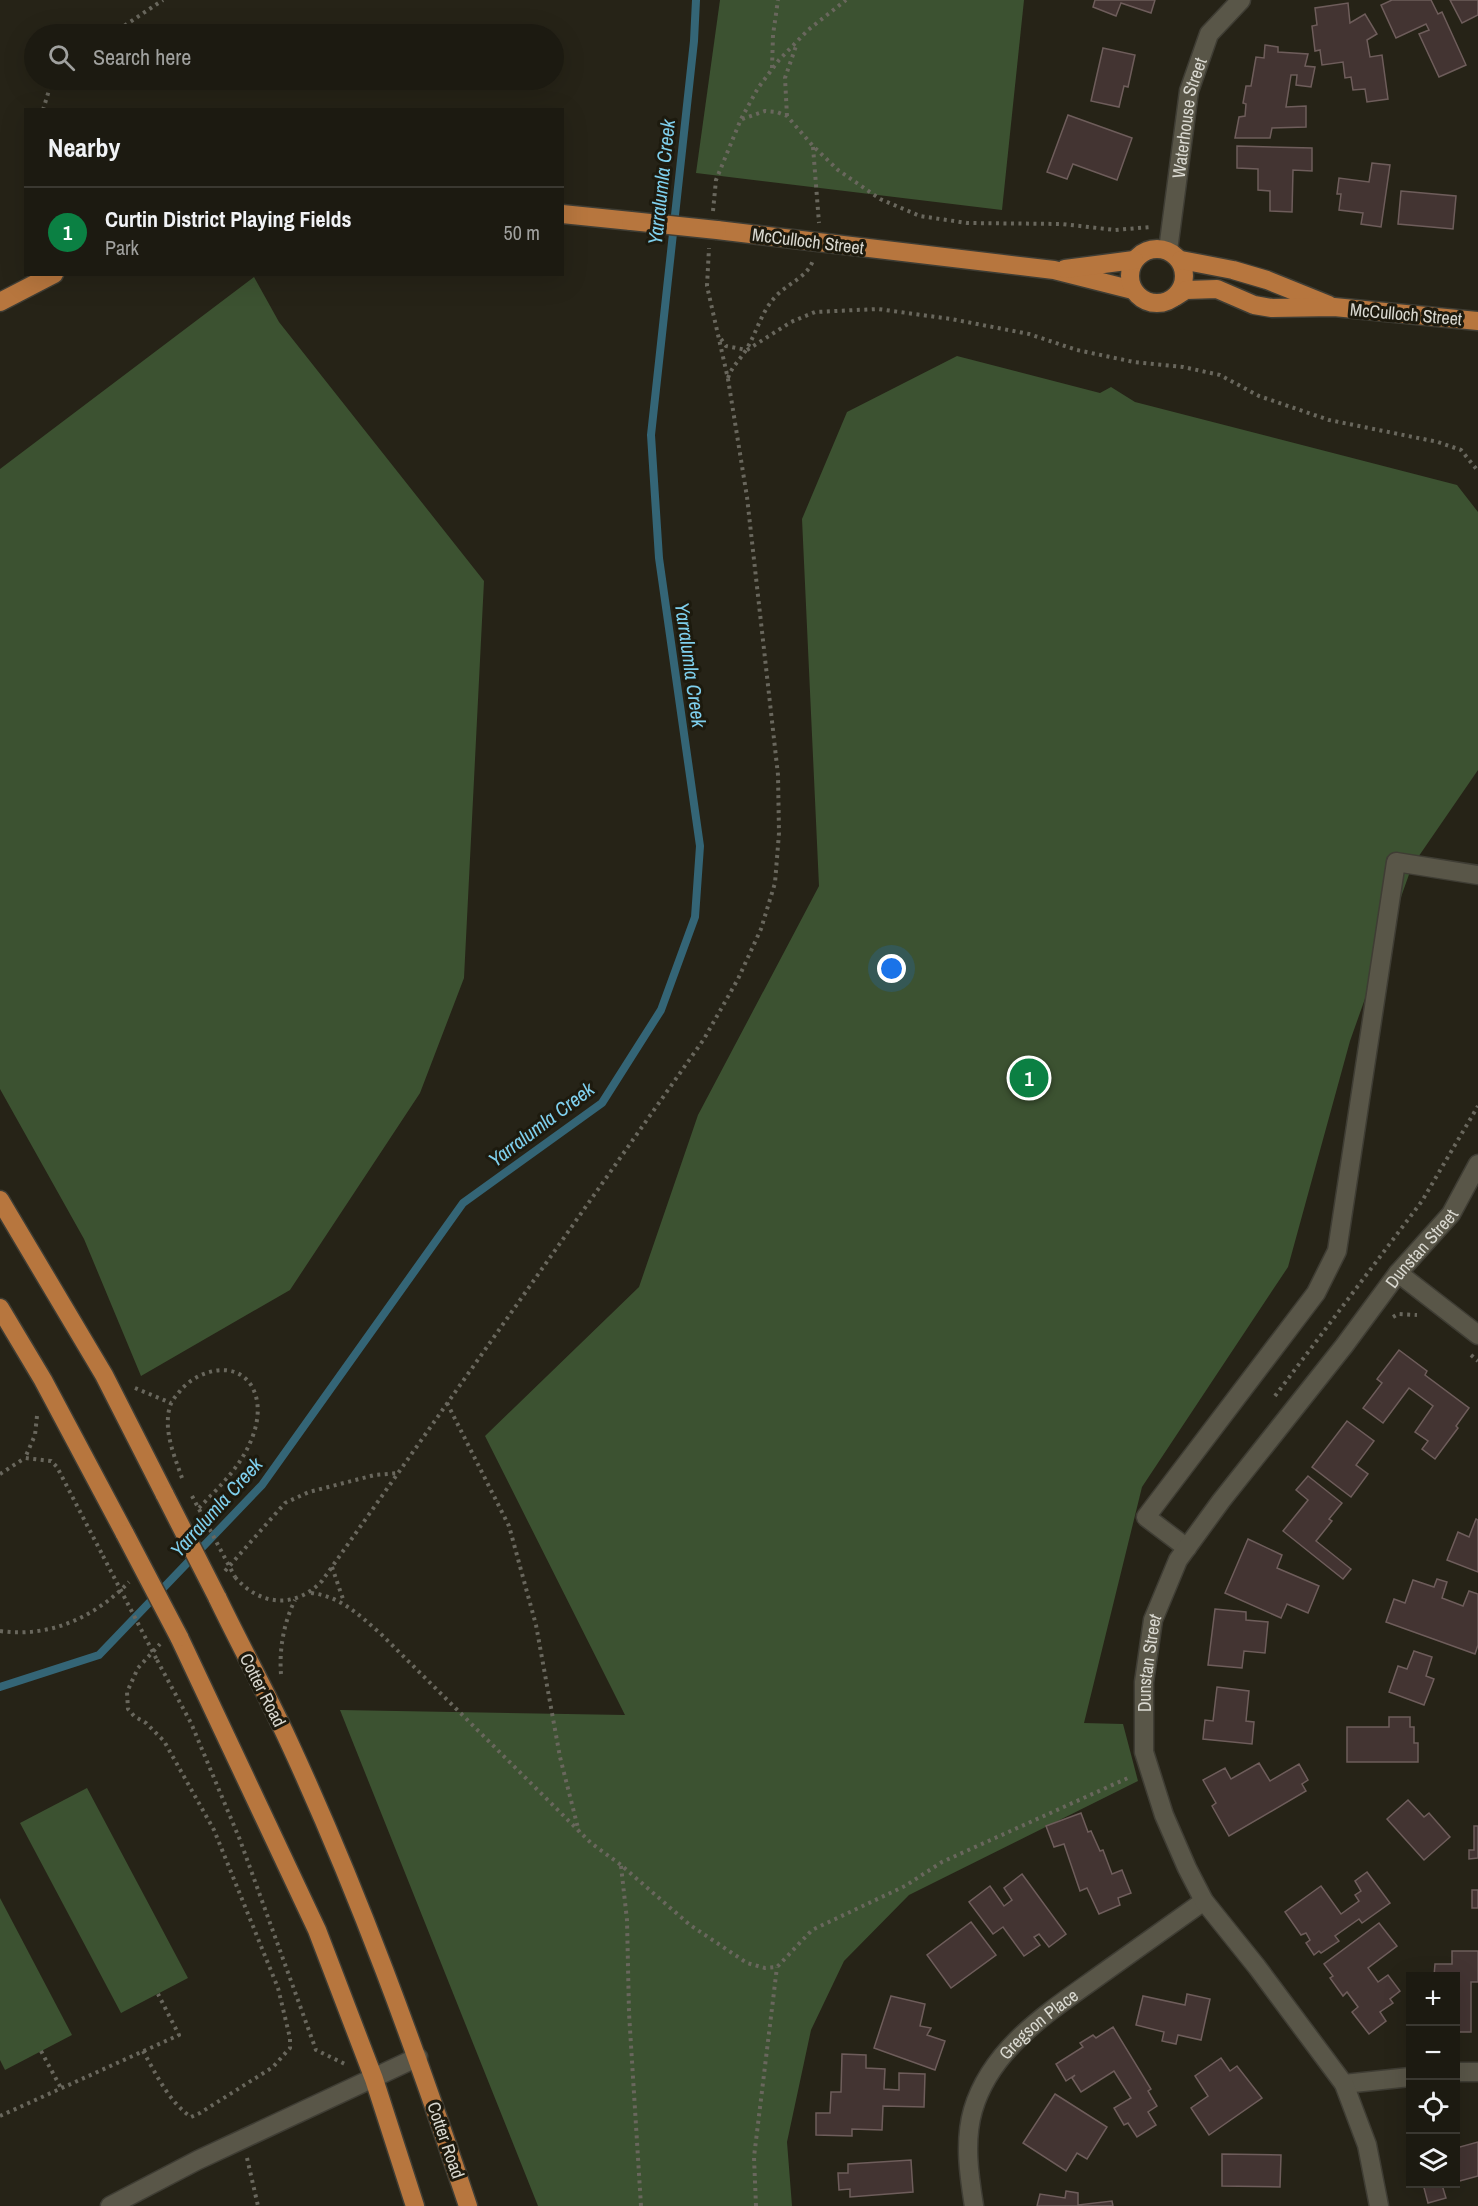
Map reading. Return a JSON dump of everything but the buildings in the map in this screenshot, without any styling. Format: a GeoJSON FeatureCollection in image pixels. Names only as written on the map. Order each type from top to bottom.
{"type":"FeatureCollection","features":[{"type":"Feature","properties":{"kind":"main road","name":"McCulloch Street"},"geometry":{"type":"LineString","coordinates":[[564,214],[713,227],[1054,270],[1133,290]]}},
{"type":"Feature","properties":{"kind":"main road"},"geometry":{"type":"LineString","coordinates":[[1160,248],[1174,255],[1184,269],[1185,279],[1182,288],[1175,297],[1167,302],[1153,303],[1144,300],[1133,290],[1130,282],[1134,260],[1141,253],[1150,249],[1160,248]]}},
{"type":"Feature","properties":{"kind":"main road","name":"McCulloch Street"},"geometry":{"type":"LineString","coordinates":[[1174,255],[1267,280],[1334,307]]}},
{"type":"Feature","properties":{"kind":"main road","name":"McCulloch Street"},"geometry":{"type":"LineString","coordinates":[[1054,270],[1134,260]]}},
{"type":"Feature","properties":{"kind":"main road"},"geometry":{"type":"LineString","coordinates":[[0,302],[50,276]]}},
{"type":"Feature","properties":{"kind":"main road","name":"McCulloch Street"},"geometry":{"type":"LineString","coordinates":[[1175,297],[1186,290],[1211,289],[1231,293],[1254,304],[1272,309],[1334,307],[1478,321]]}},
{"type":"Feature","properties":{"kind":"main road","name":"Cotter Road"},"geometry":{"type":"LineString","coordinates":[[0,1200],[104,1375],[288,1739],[349,1882],[418,2057],[468,2206]]}},
{"type":"Feature","properties":{"kind":"main road"},"geometry":{"type":"LineString","coordinates":[[0,1308],[43,1380],[179,1637],[317,1930],[374,2079],[415,2206]]}},
{"type":"Feature","properties":{"kind":"street","name":"Waterhouse Street"},"geometry":{"type":"LineString","coordinates":[[1174,255],[1189,91],[1209,34],[1241,0]]}},
{"type":"Feature","properties":{"kind":"street"},"geometry":{"type":"LineString","coordinates":[[1187,1548],[1146,1517],[1316,1293],[1337,1251],[1396,862],[1478,875]]}},
{"type":"Feature","properties":{"kind":"street","name":"Dunstan Street"},"geometry":{"type":"LineString","coordinates":[[1379,2206],[1367,2145],[1344,2085],[1257,1967],[1204,1901],[1187,1868],[1164,1815],[1144,1752],[1144,1682],[1153,1620],[1178,1560],[1398,1273],[1451,1214],[1478,1164]]}},
{"type":"Feature","properties":{"kind":"street"},"geometry":{"type":"LineString","coordinates":[[1398,1273],[1478,1335]]}},
{"type":"Feature","properties":{"kind":"street","name":"Gregson Place"},"geometry":{"type":"LineString","coordinates":[[974,2206],[969,2164],[969,2134],[973,2110],[986,2080],[1004,2053],[1037,2021],[1204,1901]]}},
{"type":"Feature","properties":{"kind":"street"},"geometry":{"type":"LineString","coordinates":[[110,2206],[354,2085],[374,2079],[418,2057]]}},
{"type":"Feature","properties":{"kind":"street"},"geometry":{"type":"LineString","coordinates":[[1460,2072],[1478,2072]]}},
{"type":"Feature","properties":{"kind":"street"},"geometry":{"type":"LineString","coordinates":[[1344,2085],[1406,2077]]}},
{"type":"Feature","properties":{"kind":"path"},"geometry":{"type":"LineString","coordinates":[[127,24],[163,0]]}},
{"type":"Feature","properties":{"kind":"path"},"geometry":{"type":"LineString","coordinates":[[772,69],[773,35],[778,0]]}},
{"type":"Feature","properties":{"kind":"path"},"geometry":{"type":"LineString","coordinates":[[311,1593],[332,1567],[704,1039],[738,979],[760,929],[775,882],[779,832],[778,775],[747,496],[728,378],[706,273],[713,227],[716,180],[741,119],[758,88],[772,69],[808,30],[846,0]]}},
{"type":"Feature","properties":{"kind":"path"},"geometry":{"type":"LineString","coordinates":[[788,116],[785,78],[797,42]]}},
{"type":"Feature","properties":{"kind":"path"},"geometry":{"type":"LineString","coordinates":[[43,108],[50,90]]}},
{"type":"Feature","properties":{"kind":"path"},"geometry":{"type":"LineString","coordinates":[[741,119],[765,111],[788,116],[813,146],[838,170],[880,199],[920,216],[967,223],[1062,224],[1115,230],[1154,227]]}},
{"type":"Feature","properties":{"kind":"path"},"geometry":{"type":"LineString","coordinates":[[728,378],[731,370],[747,350],[791,322],[815,312],[878,309],[951,319],[1029,334],[1077,350],[1134,362],[1183,367],[1220,375],[1259,396],[1329,420],[1438,442],[1461,450],[1478,471]]}},
{"type":"Feature","properties":{"kind":"path"},"geometry":{"type":"LineString","coordinates":[[717,330],[726,346],[747,350]]}},
{"type":"Feature","properties":{"kind":"path"},"geometry":{"type":"LineString","coordinates":[[1349,1298],[1382,1326],[1398,1314],[1418,1314]]}},
{"type":"Feature","properties":{"kind":"path"},"geometry":{"type":"LineString","coordinates":[[1470,1354],[1478,1361]]}},
{"type":"Feature","properties":{"kind":"path"},"geometry":{"type":"LineString","coordinates":[[216,1490],[245,1454],[258,1418],[258,1408],[252,1386],[230,1371],[213,1371],[186,1383],[171,1403],[168,1417],[170,1441],[182,1478],[236,1577],[256,1595],[271,1599],[296,1599],[311,1593],[321,1594],[344,1603],[380,1633],[579,1833],[621,1865],[690,1925],[747,1963],[765,1968],[777,1967]]}},
{"type":"Feature","properties":{"kind":"path"},"geometry":{"type":"LineString","coordinates":[[0,1474],[25,1458],[35,1434],[43,1380]]}},
{"type":"Feature","properties":{"kind":"path"},"geometry":{"type":"LineString","coordinates":[[447,1403],[509,1526],[536,1625],[560,1757],[579,1833]]}},
{"type":"Feature","properties":{"kind":"path"},"geometry":{"type":"LineString","coordinates":[[25,1458],[51,1461],[57,1467],[190,1723],[240,1840],[316,2050],[374,2079]]}},
{"type":"Feature","properties":{"kind":"path"},"geometry":{"type":"LineString","coordinates":[[285,1503],[309,1492],[375,1475],[398,1473]]}},
{"type":"Feature","properties":{"kind":"path"},"geometry":{"type":"LineString","coordinates":[[332,1567],[344,1603]]}},
{"type":"Feature","properties":{"kind":"path"},"geometry":{"type":"LineString","coordinates":[[281,1683],[282,1641],[296,1599]]}},
{"type":"Feature","properties":{"kind":"path"},"geometry":{"type":"LineString","coordinates":[[0,1631],[27,1632],[51,1629],[77,1621],[99,1608]]}},
{"type":"Feature","properties":{"kind":"path"},"geometry":{"type":"LineString","coordinates":[[134,1716],[146,1723],[164,1741],[214,1830],[278,1988],[290,2038],[290,2048],[273,2067],[191,2117],[181,2110],[143,2051]]}},
{"type":"Feature","properties":{"kind":"path"},"geometry":{"type":"LineString","coordinates":[[756,2206],[754,2157],[777,1967],[812,1930],[905,1886],[942,1862],[1149,1767]]}},
{"type":"Feature","properties":{"kind":"path"},"geometry":{"type":"LineString","coordinates":[[621,1865],[627,1920],[629,2013],[641,2206]]}},
{"type":"Feature","properties":{"kind":"path"},"geometry":{"type":"LineString","coordinates":[[0,2116],[178,2035],[158,1994]]}},
{"type":"Feature","properties":{"kind":"path"},"geometry":{"type":"LineString","coordinates":[[40,2051],[61,2088]]}},
{"type":"Feature","properties":{"kind":"path"},"geometry":{"type":"LineString","coordinates":[[243,2139],[258,2206]]}},
{"type":"Feature","properties":{"kind":"green space"},"geometry":{"type":"Polygon","coordinates":[[[720,0],[1024,0],[1002,210],[696,173],[720,0]]]}},
{"type":"Feature","properties":{"kind":"green space"},"geometry":{"type":"Polygon","coordinates":[[[254,277],[279,322],[484,581],[464,978],[420,1093],[290,1290],[141,1376],[84,1239],[0,1089],[0,469],[254,277]]]}},
{"type":"Feature","properties":{"kind":"green space"},"geometry":{"type":"Polygon","coordinates":[[[957,356],[1100,393],[1111,387],[1135,402],[1457,485],[1478,512],[1478,770],[1412,866],[1350,1041],[1288,1267],[1142,1487],[1084,1723],[1123,1724],[1138,1781],[909,1895],[844,1961],[811,2030],[787,2142],[792,2206],[538,2206],[340,1710],[625,1715],[485,1436],[639,1287],[698,1115],[819,886],[802,519],[847,412],[957,356]]]}},
{"type":"Feature","properties":{"kind":"green space"},"geometry":{"type":"Polygon","coordinates":[[[87,1788],[188,1978],[121,2013],[20,1823],[87,1788]]]}},
{"type":"Feature","properties":{"kind":"green space"},"geometry":{"type":"Polygon","coordinates":[[[0,1898],[72,2035],[5,2070],[0,2060],[0,1898]]]}},
{"type":"Feature","properties":{"kind":"waterway","name":"Yarralumla Creek"},"geometry":{"type":"LineString","coordinates":[[0,1687],[99,1655],[262,1485],[463,1203],[602,1103],[661,1010],[695,917],[700,846],[659,558],[651,435],[694,41],[696,0]]}},
{"type":"Feature","properties":{"kind":"place","name":"Curtin District Playing Fields"},"geometry":{"type":"Point","coordinates":[1029,1078]}}]}
